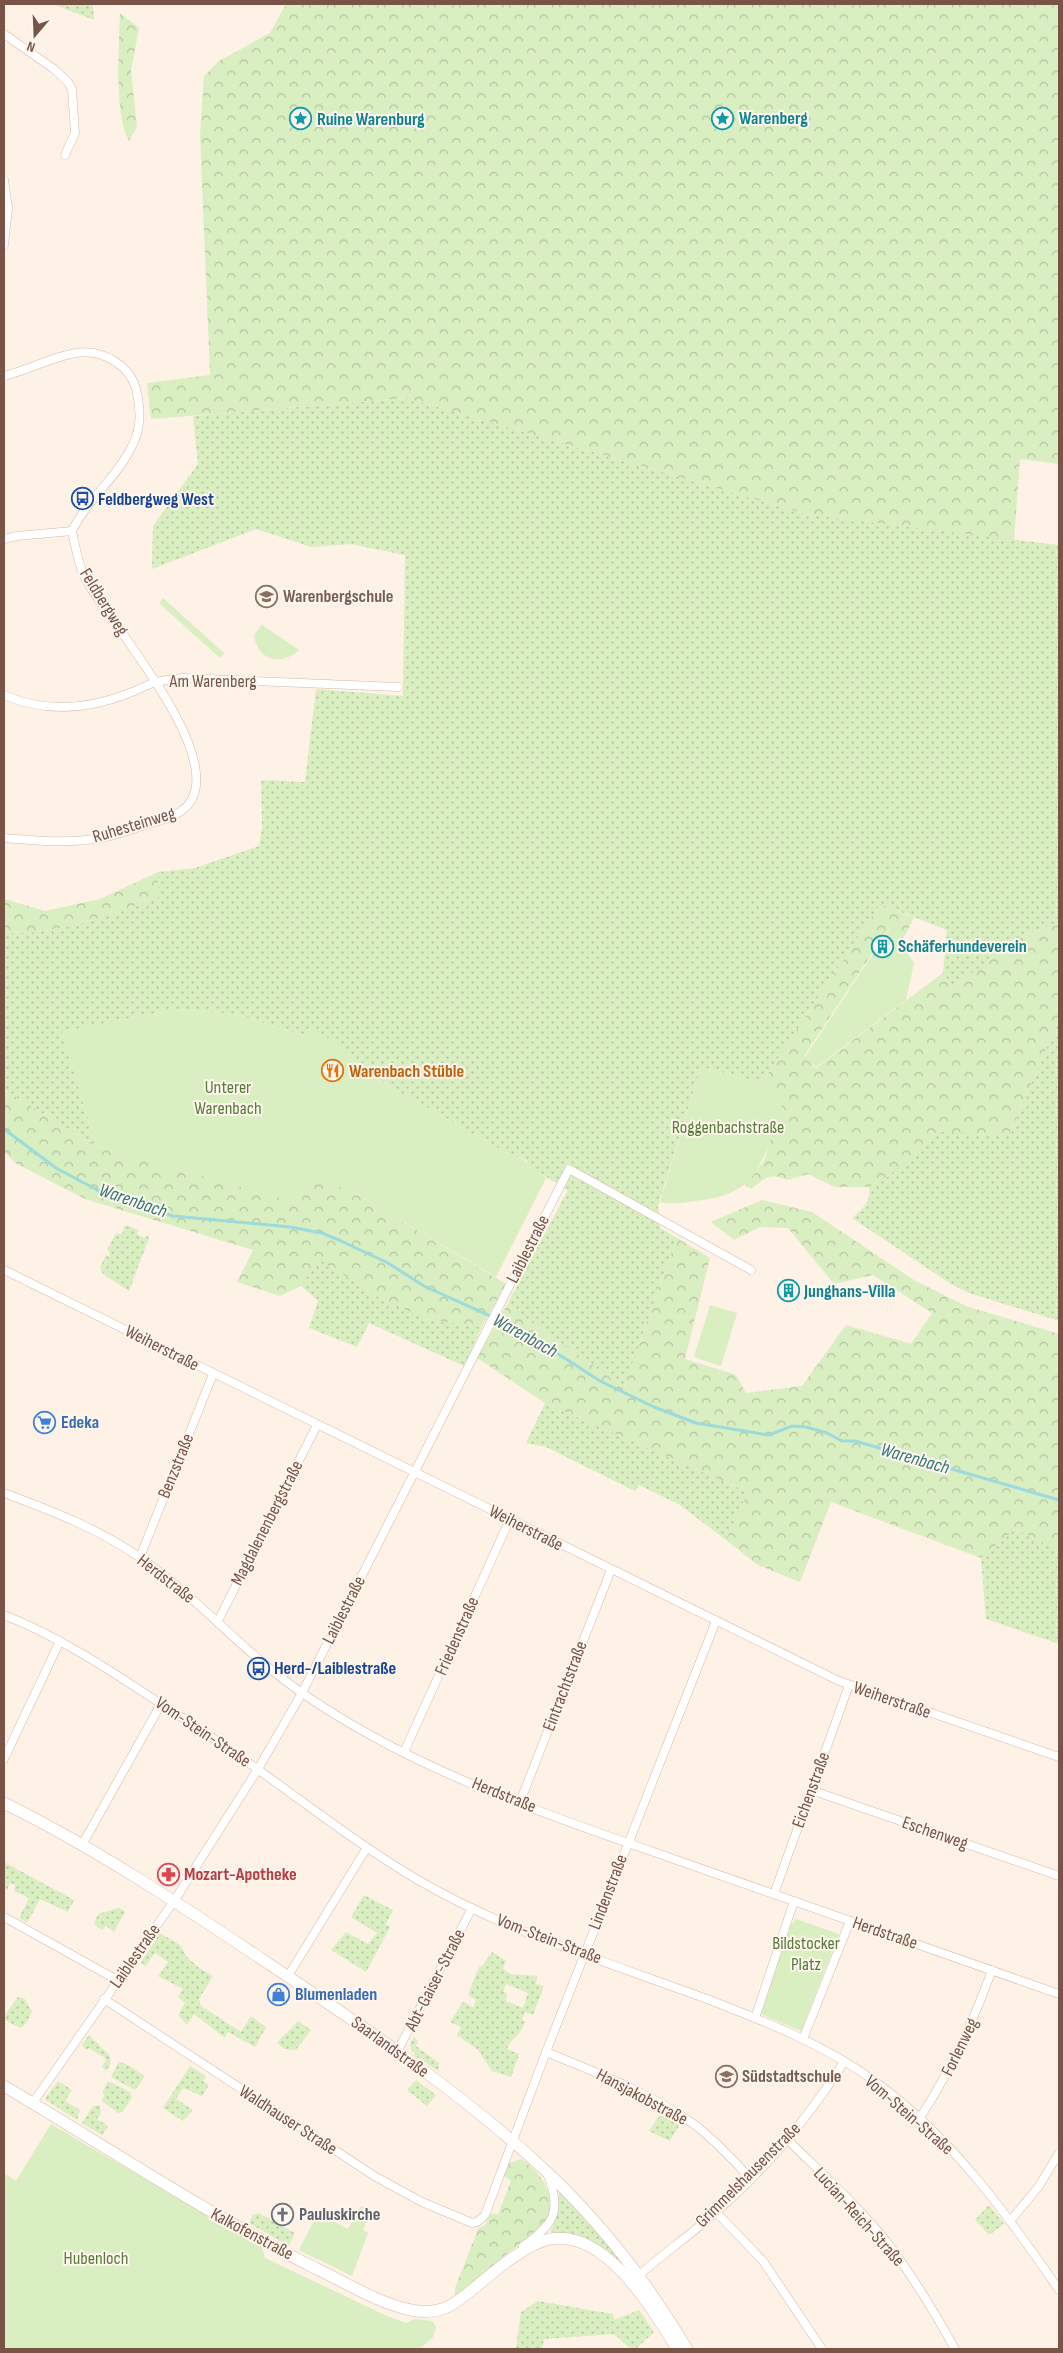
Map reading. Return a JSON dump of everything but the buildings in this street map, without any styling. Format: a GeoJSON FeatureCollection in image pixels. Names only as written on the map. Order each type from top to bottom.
{"type":"FeatureCollection","features":[{"type":"Feature","properties":{"kind":"street"},"geometry":{"type":"LineString","coordinates":[[4,34],[54,69],[68,82],[72,89],[75,133],[65,155]]}},
{"type":"Feature","properties":{"kind":"street"},"geometry":{"type":"LineString","coordinates":[[4,180],[8,208],[4,245]]}},
{"type":"Feature","properties":{"kind":"street"},"geometry":{"type":"LineString","coordinates":[[4,376],[76,353],[94,353],[110,358],[122,366],[131,377],[136,390],[140,412],[140,421],[132,447],[120,467],[88,503],[72,531],[4,539]]}},
{"type":"Feature","properties":{"kind":"street","name":"Feldbergweg"},"geometry":{"type":"LineString","coordinates":[[72,531],[78,561],[88,584],[156,682]]}},
{"type":"Feature","properties":{"kind":"street","name":"Am Warenberg"},"geometry":{"type":"LineString","coordinates":[[4,695],[39,706],[63,708],[123,696],[156,682],[183,678],[398,687]]}},
{"type":"Feature","properties":{"kind":"street","name":"Ruhesteinweg"},"geometry":{"type":"LineString","coordinates":[[4,838],[48,842],[107,837],[172,817],[185,809],[193,799],[196,786],[196,770],[181,727],[156,682]]}},
{"type":"Feature","properties":{"kind":"street","name":"Laiblestraße"},"geometry":{"type":"LineString","coordinates":[[32,2104],[174,1901],[258,1769],[302,1693],[569,1169],[751,1270]]}},
{"type":"Feature","properties":{"kind":"street","name":"Weiherstraße"},"geometry":{"type":"LineString","coordinates":[[4,1270],[413,1473],[849,1685],[1059,1757]]}},
{"type":"Feature","properties":{"kind":"street","name":"Benzstraße"},"geometry":{"type":"LineString","coordinates":[[140,1557],[213,1374]]}},
{"type":"Feature","properties":{"kind":"street","name":"Magdalenenbergstraße"},"geometry":{"type":"LineString","coordinates":[[218,1621],[317,1425]]}},
{"type":"Feature","properties":{"kind":"street","name":"Herdstraße"},"geometry":{"type":"LineString","coordinates":[[4,1493],[89,1527],[140,1557],[174,1583],[266,1665],[302,1693],[372,1736],[404,1752],[520,1802],[627,1843],[1059,1994]]}},
{"type":"Feature","properties":{"kind":"street","name":"Friedenstraße"},"geometry":{"type":"LineString","coordinates":[[404,1752],[510,1519]]}},
{"type":"Feature","properties":{"kind":"street","name":"Eintrachtstraße"},"geometry":{"type":"LineString","coordinates":[[520,1802],[611,1570]]}},
{"type":"Feature","properties":{"kind":"street","name":"Vom-Stein-Straße"},"geometry":{"type":"LineString","coordinates":[[4,1615],[60,1641],[161,1704],[258,1769],[366,1849],[422,1882],[472,1908],[755,2018],[803,2040],[874,2081],[919,2119],[963,2163],[1011,2220],[1059,2290]]}},
{"type":"Feature","properties":{"kind":"street","name":"Lindenstraße"},"geometry":{"type":"LineString","coordinates":[[481,2220],[485,2215],[584,1953],[716,1621]]}},
{"type":"Feature","properties":{"kind":"street"},"geometry":{"type":"LineString","coordinates":[[4,1759],[60,1641]]}},
{"type":"Feature","properties":{"kind":"street","name":"Eichenstraße"},"geometry":{"type":"LineString","coordinates":[[774,1894],[849,1685]]}},
{"type":"Feature","properties":{"kind":"street"},"geometry":{"type":"LineString","coordinates":[[82,1844],[161,1704]]}},
{"type":"Feature","properties":{"kind":"street","name":"Eschenweg"},"geometry":{"type":"LineString","coordinates":[[811,1790],[1059,1876]]}},
{"type":"Feature","properties":{"kind":"street","name":"Saarlandstraße"},"geometry":{"type":"LineString","coordinates":[[4,1803],[82,1844],[174,1901],[288,1976],[398,2052],[453,2093],[547,2172],[597,2225],[638,2276],[687,2349]]}},
{"type":"Feature","properties":{"kind":"street"},"geometry":{"type":"LineString","coordinates":[[288,1976],[366,1849]]}},
{"type":"Feature","properties":{"kind":"street"},"geometry":{"type":"LineString","coordinates":[[755,2018],[794,1901]]}},
{"type":"Feature","properties":{"kind":"street","name":"Abt-Gaiser-Straße"},"geometry":{"type":"LineString","coordinates":[[398,2052],[472,1908]]}},
{"type":"Feature","properties":{"kind":"street"},"geometry":{"type":"LineString","coordinates":[[4,1917],[117,1980]]}},
{"type":"Feature","properties":{"kind":"street"},"geometry":{"type":"LineString","coordinates":[[803,2040],[850,1921]]}},
{"type":"Feature","properties":{"kind":"street","name":"Forlenweg"},"geometry":{"type":"LineString","coordinates":[[919,2119],[938,2092],[959,2050],[977,2011],[992,1970]]}},
{"type":"Feature","properties":{"kind":"street","name":"Waldhauser Straße"},"geometry":{"type":"LineString","coordinates":[[104,1999],[360,2167],[436,2208],[472,2223],[481,2220]]}},
{"type":"Feature","properties":{"kind":"street","name":"Hansjakobstraße"},"geometry":{"type":"LineString","coordinates":[[546,2052],[629,2086],[660,2103],[695,2125],[750,2178]]}},
{"type":"Feature","properties":{"kind":"street","name":"Grimmelshausenstraße"},"geometry":{"type":"LineString","coordinates":[[638,2276],[716,2212],[788,2140],[815,2106],[844,2062]]}},
{"type":"Feature","properties":{"kind":"street","name":"Kalkofenstraße"},"geometry":{"type":"LineString","coordinates":[[4,2086],[233,2226],[344,2282],[400,2307],[428,2312],[443,2310],[459,2302],[507,2261],[535,2244],[549,2239],[575,2240],[605,2255],[646,2302],[678,2349]]}},
{"type":"Feature","properties":{"kind":"street","name":"Lucian-Reich-Straße"},"geometry":{"type":"LineString","coordinates":[[788,2140],[857,2208],[890,2246],[919,2287],[955,2349]]}},
{"type":"Feature","properties":{"kind":"street"},"geometry":{"type":"LineString","coordinates":[[1011,2220],[1039,2186],[1059,2153]]}},
{"type":"Feature","properties":{"kind":"street","name":"Kalkofenstraße"},"geometry":{"type":"LineString","coordinates":[[507,2261],[514,2252],[550,2224],[556,2205],[555,2192],[547,2172]]}},
{"type":"Feature","properties":{"kind":"street"},"geometry":{"type":"LineString","coordinates":[[716,2212],[763,2261],[822,2349]]}},
{"type":"Feature","properties":{"kind":"green space"},"geometry":{"type":"Polygon","coordinates":[[[52,4],[93,4],[94,20],[52,4]]]}},
{"type":"Feature","properties":{"kind":"green space"},"geometry":{"type":"Polygon","coordinates":[[[286,4],[1059,4],[1059,464],[1020,459],[1014,540],[806,514],[407,398],[151,419],[147,383],[210,375],[200,135],[204,76],[219,61],[270,33],[286,4]]]}},
{"type":"Feature","properties":{"kind":"green space"},"geometry":{"type":"Polygon","coordinates":[[[120,13],[139,28],[131,71],[137,127],[129,141],[124,129],[119,97],[120,13]]]}},
{"type":"Feature","properties":{"kind":"green space"},"geometry":{"type":"Polygon","coordinates":[[[407,398],[806,514],[1059,545],[1059,924],[1026,934],[952,988],[943,973],[947,930],[880,904],[762,1083],[701,1067],[658,1206],[660,1228],[677,1238],[624,1387],[507,1305],[568,1190],[528,1166],[527,1161],[519,1157],[515,1158],[363,1071],[348,1050],[236,1014],[176,1009],[62,1032],[96,1146],[4,1090],[4,932],[24,933],[63,928],[120,911],[158,898],[158,872],[195,868],[259,846],[262,828],[261,780],[305,782],[316,689],[403,696],[405,555],[350,544],[311,547],[256,529],[152,569],[153,526],[198,464],[193,416],[407,398]]]}},
{"type":"Feature","properties":{"kind":"green space"},"geometry":{"type":"Polygon","coordinates":[[[163,598],[224,653],[220,658],[159,603],[163,598]]]}},
{"type":"Feature","properties":{"kind":"green space"},"geometry":{"type":"Polygon","coordinates":[[[262,625],[299,650],[285,658],[271,658],[265,655],[256,644],[254,635],[262,625]]]}},
{"type":"Feature","properties":{"kind":"green space"},"geometry":{"type":"Polygon","coordinates":[[[158,872],[158,898],[63,928],[24,933],[4,932],[4,899],[45,911],[100,899],[158,872]]]}},
{"type":"Feature","properties":{"kind":"green space"},"geometry":{"type":"Polygon","coordinates":[[[880,904],[914,918],[901,943],[889,928],[804,1056],[816,1068],[943,973],[952,988],[1026,934],[1059,924],[1059,1020],[1009,1135],[940,1132],[886,1178],[869,1187],[835,1187],[808,1174],[787,1180],[776,1176],[768,1177],[751,1189],[745,1185],[764,1161],[772,1133],[785,1111],[762,1083],[880,904]]]}},
{"type":"Feature","properties":{"kind":"green space"},"geometry":{"type":"Polygon","coordinates":[[[890,928],[914,963],[906,1000],[816,1067],[805,1057],[890,928]]]}},
{"type":"Feature","properties":{"kind":"green space","name":"Unterer Warenbach"},"geometry":{"type":"Polygon","coordinates":[[[176,1009],[236,1014],[304,1036],[313,1029],[348,1050],[363,1071],[515,1158],[522,1159],[546,1178],[496,1277],[350,1190],[307,1177],[298,1203],[96,1146],[62,1032],[176,1009]]]}},
{"type":"Feature","properties":{"kind":"green space"},"geometry":{"type":"Polygon","coordinates":[[[1059,1020],[1059,1321],[969,1293],[951,1284],[852,1218],[863,1208],[867,1201],[869,1187],[886,1178],[940,1131],[1009,1135],[1059,1020]]]}},
{"type":"Feature","properties":{"kind":"green space","name":"Roggenbachstraße"},"geometry":{"type":"Polygon","coordinates":[[[701,1067],[762,1083],[785,1111],[757,1169],[749,1180],[738,1189],[723,1196],[702,1200],[676,1203],[660,1202],[701,1067]]]}},
{"type":"Feature","properties":{"kind":"green space"},"geometry":{"type":"Polygon","coordinates":[[[4,1090],[96,1146],[298,1203],[307,1177],[350,1190],[506,1284],[482,1327],[425,1319],[377,1296],[318,1259],[301,1286],[280,1296],[237,1282],[253,1250],[85,1199],[17,1164],[4,1152],[4,1090]]]}},
{"type":"Feature","properties":{"kind":"green space"},"geometry":{"type":"Polygon","coordinates":[[[762,1200],[812,1212],[914,1280],[966,1306],[1059,1334],[1059,1550],[1015,1529],[981,1558],[831,1502],[800,1582],[758,1565],[726,1540],[748,1492],[545,1403],[477,1358],[507,1305],[624,1387],[677,1238],[710,1258],[685,1359],[736,1375],[746,1393],[802,1386],[846,1325],[911,1344],[932,1313],[873,1275],[834,1284],[788,1228],[760,1227],[734,1240],[711,1222],[762,1200]]]}},
{"type":"Feature","properties":{"kind":"green space"},"geometry":{"type":"Polygon","coordinates":[[[125,1225],[138,1230],[137,1234],[144,1238],[147,1235],[149,1238],[129,1291],[103,1274],[100,1267],[106,1255],[109,1257],[110,1252],[107,1250],[116,1233],[122,1234],[125,1225]]]}},
{"type":"Feature","properties":{"kind":"green space"},"geometry":{"type":"Polygon","coordinates":[[[318,1258],[377,1296],[425,1319],[482,1327],[464,1366],[369,1323],[357,1347],[309,1328],[318,1301],[301,1286],[318,1258]]]}},
{"type":"Feature","properties":{"kind":"green space"},"geometry":{"type":"Polygon","coordinates":[[[710,1305],[737,1313],[721,1366],[694,1357],[710,1305]]]}},
{"type":"Feature","properties":{"kind":"green space"},"geometry":{"type":"Polygon","coordinates":[[[545,1403],[748,1492],[726,1540],[680,1505],[639,1485],[635,1491],[546,1447],[526,1443],[545,1403]]]}},
{"type":"Feature","properties":{"kind":"green space"},"geometry":{"type":"Polygon","coordinates":[[[1015,1529],[1059,1550],[1059,1644],[986,1619],[981,1558],[1015,1529]]]}},
{"type":"Feature","properties":{"kind":"green space"},"geometry":{"type":"Polygon","coordinates":[[[4,1862],[74,1900],[68,1912],[40,1899],[27,1923],[19,1918],[29,1898],[14,1891],[15,1885],[10,1883],[7,1890],[4,1889],[4,1862]]]}},
{"type":"Feature","properties":{"kind":"green space"},"geometry":{"type":"Polygon","coordinates":[[[364,1895],[393,1910],[386,1924],[390,1927],[366,1972],[331,1950],[346,1932],[368,1944],[377,1933],[351,1917],[364,1895]]]}},
{"type":"Feature","properties":{"kind":"green space"},"geometry":{"type":"Polygon","coordinates":[[[119,1908],[125,1912],[114,1932],[106,1926],[102,1930],[94,1924],[98,1914],[119,1908]]]}},
{"type":"Feature","properties":{"kind":"green space","name":"Bildstocker Platz"},"geometry":{"type":"Polygon","coordinates":[[[796,1919],[839,1934],[801,2031],[761,2014],[788,1929],[796,1919]]]}},
{"type":"Feature","properties":{"kind":"green space"},"geometry":{"type":"Polygon","coordinates":[[[160,1933],[180,1945],[187,1957],[199,1968],[213,1976],[199,1999],[201,2006],[241,2032],[251,2016],[266,2027],[255,2047],[228,2032],[225,2038],[194,2014],[187,2025],[178,2015],[185,2003],[178,1997],[183,1989],[158,1976],[168,1962],[155,1953],[145,1967],[141,1962],[160,1933]]]}},
{"type":"Feature","properties":{"kind":"green space"},"geometry":{"type":"Polygon","coordinates":[[[492,1952],[506,1961],[503,1969],[510,1974],[537,1976],[536,1984],[544,1986],[533,2015],[525,2012],[522,2020],[525,2021],[523,2026],[507,2049],[519,2054],[511,2077],[492,2071],[478,2050],[457,2035],[461,2027],[450,2022],[463,2002],[473,2007],[476,2000],[468,1995],[479,1967],[482,1966],[492,1952]],[[506,1984],[503,1992],[507,1993],[506,2001],[523,2008],[528,1993],[506,1984]]]}},
{"type":"Feature","properties":{"kind":"green space"},"geometry":{"type":"Polygon","coordinates":[[[18,1997],[24,1998],[32,2011],[27,2022],[21,2028],[4,2020],[4,2016],[18,1997]]]}},
{"type":"Feature","properties":{"kind":"green space"},"geometry":{"type":"Polygon","coordinates":[[[298,2021],[311,2030],[296,2050],[284,2049],[277,2043],[298,2021]]]}},
{"type":"Feature","properties":{"kind":"green space"},"geometry":{"type":"Polygon","coordinates":[[[89,2035],[110,2056],[110,2065],[106,2071],[102,2067],[106,2060],[105,2058],[89,2048],[86,2050],[82,2045],[89,2035]]]}},
{"type":"Feature","properties":{"kind":"green space"},"geometry":{"type":"Polygon","coordinates":[[[414,2037],[418,2041],[416,2046],[439,2063],[438,2071],[411,2051],[410,2044],[414,2037]]]}},
{"type":"Feature","properties":{"kind":"green space"},"geometry":{"type":"Polygon","coordinates":[[[119,2062],[126,2064],[145,2076],[135,2090],[111,2077],[119,2062]]]}},
{"type":"Feature","properties":{"kind":"green space"},"geometry":{"type":"Polygon","coordinates":[[[190,2066],[206,2076],[203,2081],[209,2085],[202,2096],[183,2088],[176,2099],[193,2110],[183,2121],[163,2108],[190,2066]]]}},
{"type":"Feature","properties":{"kind":"green space"},"geometry":{"type":"Polygon","coordinates":[[[416,2080],[436,2095],[427,2106],[407,2090],[416,2080]]]}},
{"type":"Feature","properties":{"kind":"green space"},"geometry":{"type":"Polygon","coordinates":[[[58,2081],[72,2090],[65,2101],[80,2110],[77,2120],[46,2100],[46,2097],[58,2081]]]}},
{"type":"Feature","properties":{"kind":"green space"},"geometry":{"type":"Polygon","coordinates":[[[108,2081],[130,2092],[132,2098],[122,2112],[118,2113],[102,2101],[103,2091],[108,2081]]]}},
{"type":"Feature","properties":{"kind":"green space"},"geometry":{"type":"Polygon","coordinates":[[[100,2105],[101,2113],[97,2119],[108,2126],[102,2135],[82,2123],[93,2106],[100,2105]]]}},
{"type":"Feature","properties":{"kind":"green space"},"geometry":{"type":"Polygon","coordinates":[[[662,2112],[680,2124],[670,2141],[649,2131],[662,2112]]]}},
{"type":"Feature","properties":{"kind":"green space","name":"Hubenloch"},"geometry":{"type":"Polygon","coordinates":[[[51,2124],[262,2248],[265,2258],[387,2316],[406,2323],[415,2319],[432,2321],[436,2327],[433,2337],[420,2349],[4,2349],[4,2173],[16,2181],[51,2124]]]}},
{"type":"Feature","properties":{"kind":"green space"},"geometry":{"type":"Polygon","coordinates":[[[521,2159],[538,2174],[548,2193],[549,2213],[545,2223],[537,2233],[505,2255],[455,2297],[455,2288],[478,2229],[485,2225],[490,2214],[498,2214],[511,2181],[504,2176],[509,2163],[521,2159]]]}},
{"type":"Feature","properties":{"kind":"green space"},"geometry":{"type":"Polygon","coordinates":[[[559,2192],[632,2274],[571,2235],[550,2232],[558,2214],[559,2192]]]}},
{"type":"Feature","properties":{"kind":"green space"},"geometry":{"type":"Polygon","coordinates":[[[989,2205],[1004,2224],[989,2235],[975,2220],[989,2205]]]}},
{"type":"Feature","properties":{"kind":"green space"},"geometry":{"type":"Polygon","coordinates":[[[361,2206],[371,2209],[363,2230],[368,2233],[352,2276],[299,2250],[318,2213],[348,2229],[361,2206]]]}},
{"type":"Feature","properties":{"kind":"green space"},"geometry":{"type":"Polygon","coordinates":[[[258,2213],[295,2233],[289,2246],[249,2223],[253,2214],[256,2215],[258,2213]]]}},
{"type":"Feature","properties":{"kind":"green space"},"geometry":{"type":"Polygon","coordinates":[[[538,2301],[613,2314],[614,2320],[639,2310],[654,2332],[636,2349],[631,2349],[614,2334],[544,2339],[542,2349],[516,2349],[521,2312],[538,2301]]]}},
{"type":"Feature","properties":{"kind":"waterway","name":"Warenbach"},"geometry":{"type":"LineString","coordinates":[[4,1129],[56,1168],[99,1191],[173,1216],[290,1227],[322,1233],[341,1241],[388,1263],[424,1286],[521,1330],[600,1381],[654,1407],[696,1423],[769,1435],[792,1426],[806,1427],[827,1433],[842,1441],[855,1441],[1059,1500]]}},
{"type":"Feature","properties":{"kind":"place","name":"Warenberg"},"geometry":{"type":"Point","coordinates":[723,118]}},
{"type":"Feature","properties":{"kind":"place","name":"Ruine Warenburg"},"geometry":{"type":"Point","coordinates":[301,119]}},
{"type":"Feature","properties":{"kind":"place","name":"Feldbergweg West"},"geometry":{"type":"Point","coordinates":[82,499]}},
{"type":"Feature","properties":{"kind":"place","name":"Warenbergschule"},"geometry":{"type":"Point","coordinates":[267,596]}},
{"type":"Feature","properties":{"kind":"place","name":"Schäferhundeverein"},"geometry":{"type":"Point","coordinates":[882,946]}},
{"type":"Feature","properties":{"kind":"place","name":"Warenbach Stüble"},"geometry":{"type":"Point","coordinates":[333,1071]}},
{"type":"Feature","properties":{"kind":"place","name":"Junghans-Villa"},"geometry":{"type":"Point","coordinates":[788,1291]}},
{"type":"Feature","properties":{"kind":"place","name":"Edeka"},"geometry":{"type":"Point","coordinates":[45,1422]}},
{"type":"Feature","properties":{"kind":"place","name":"Herd-/Laiblestraße"},"geometry":{"type":"Point","coordinates":[258,1668]}},
{"type":"Feature","properties":{"kind":"place","name":"Mozart-Apotheke"},"geometry":{"type":"Point","coordinates":[168,1874]}},
{"type":"Feature","properties":{"kind":"place","name":"Blumenladen"},"geometry":{"type":"Point","coordinates":[279,1994]}},
{"type":"Feature","properties":{"kind":"place","name":"Südstadtschule"},"geometry":{"type":"Point","coordinates":[726,2076]}},
{"type":"Feature","properties":{"kind":"place","name":"Pauluskirche"},"geometry":{"type":"Point","coordinates":[283,2214]}}]}
